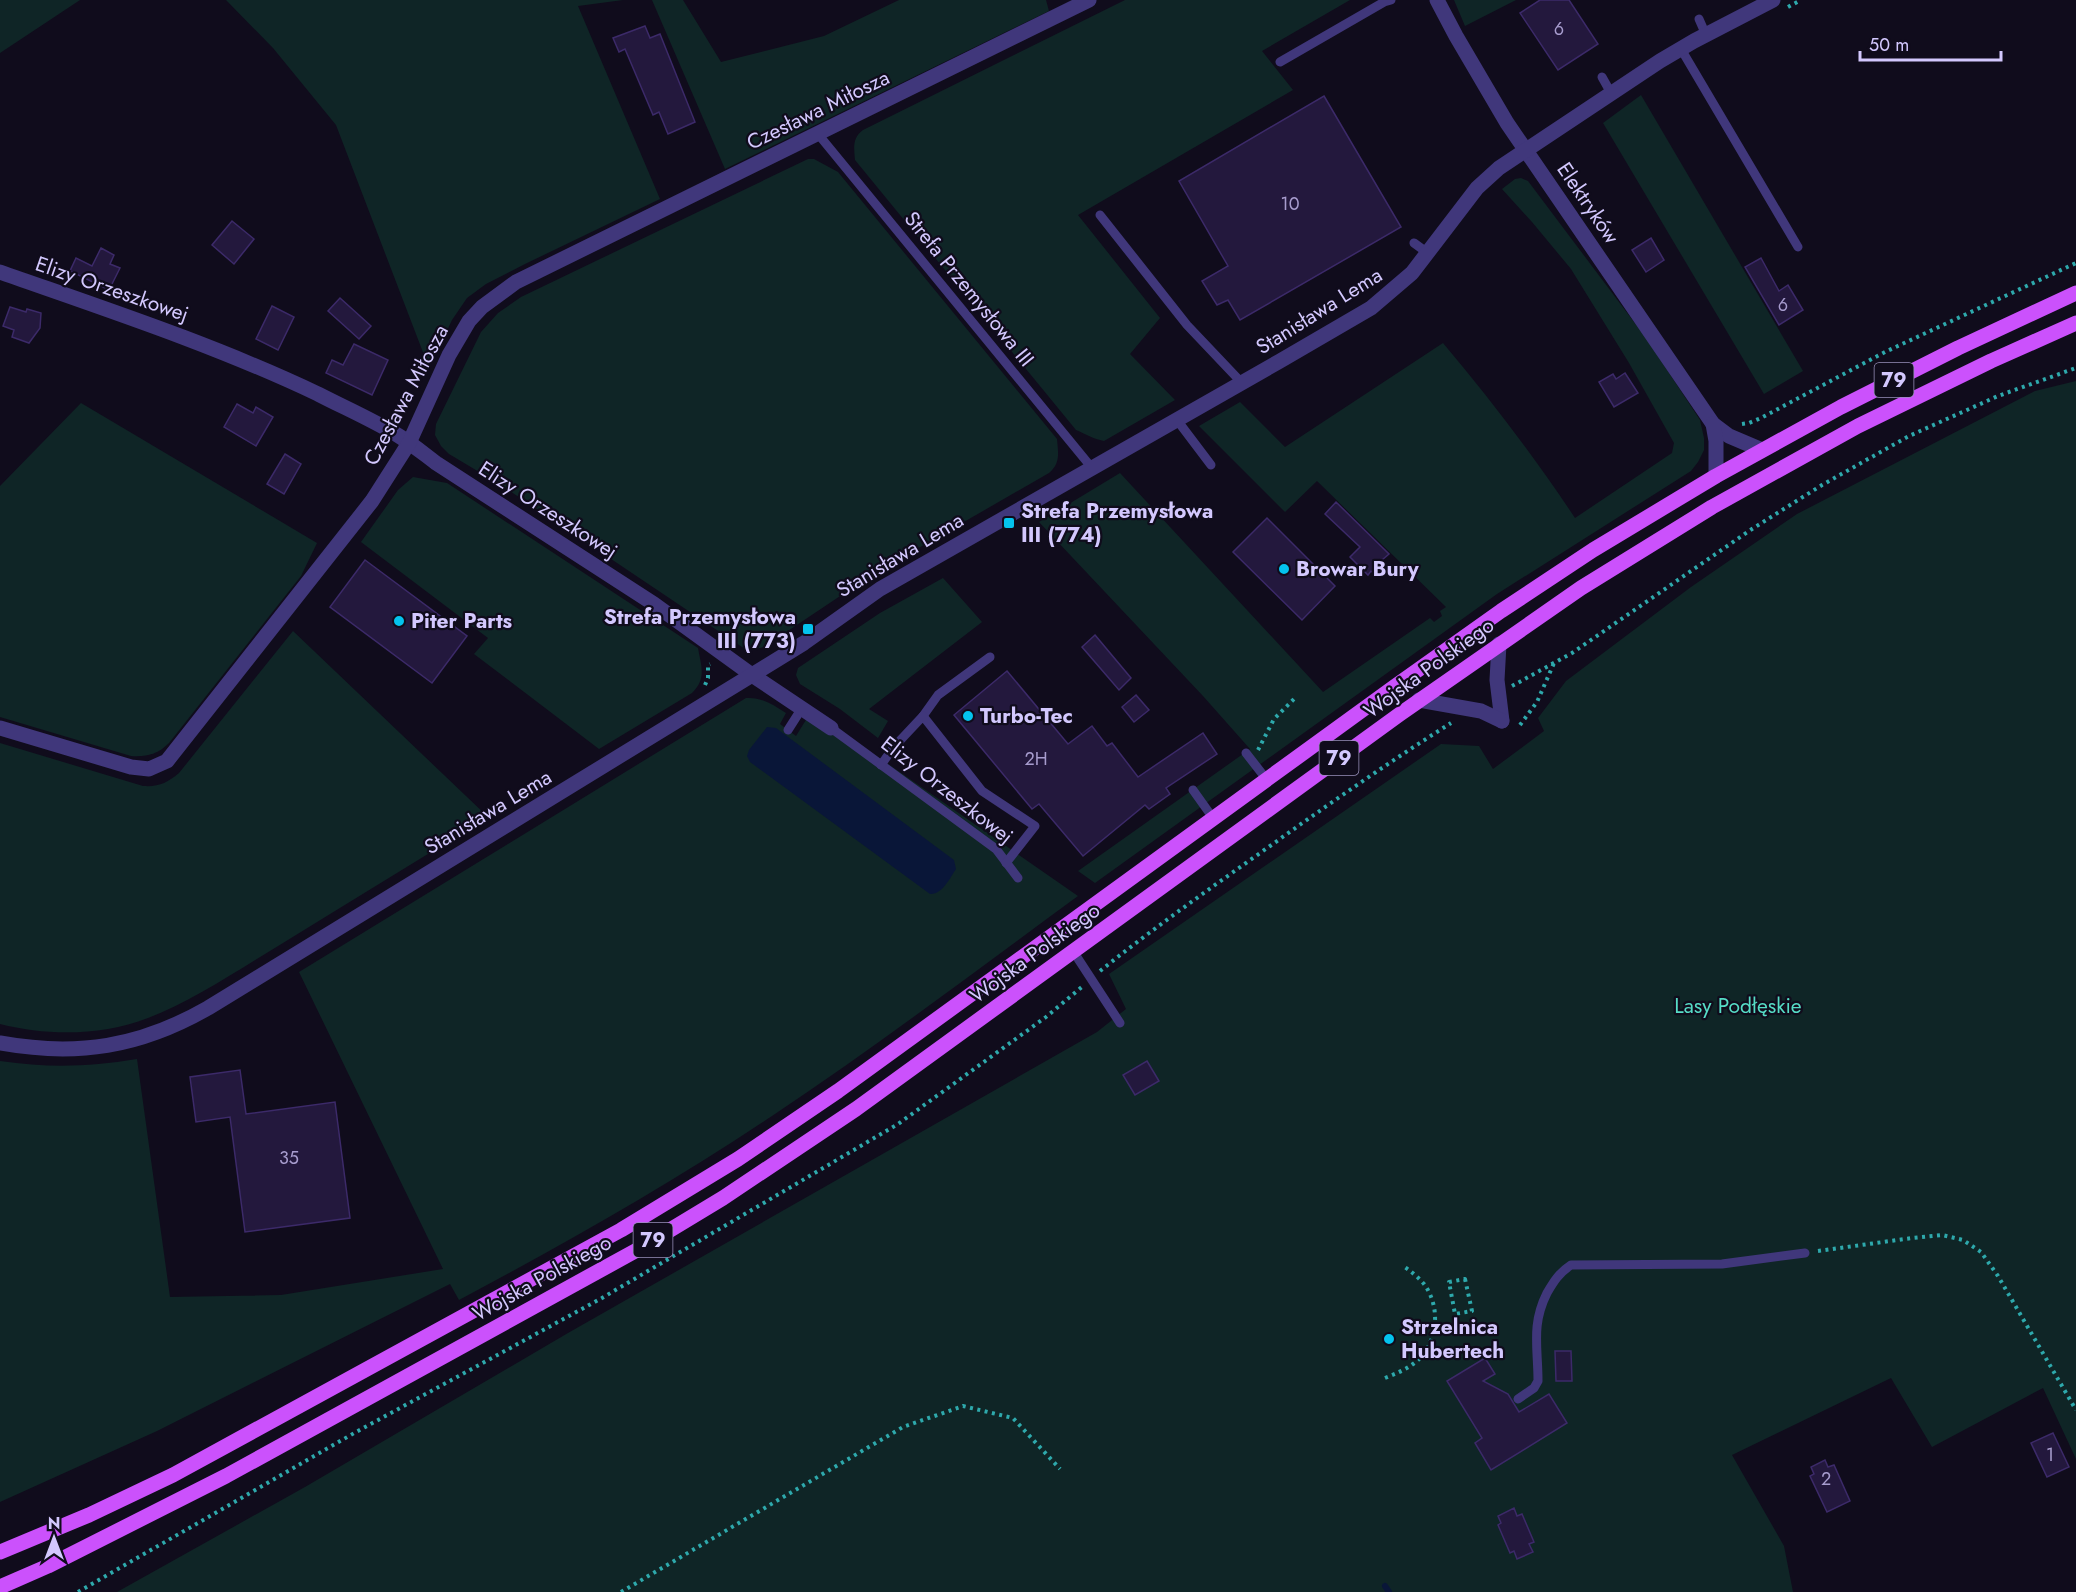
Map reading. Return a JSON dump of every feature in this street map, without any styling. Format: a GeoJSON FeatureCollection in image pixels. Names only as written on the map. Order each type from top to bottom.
{"type":"FeatureCollection","features":[{"type":"Feature","properties":{"kind":"main road","name":"Wojska Polskiego"},"geometry":{"type":"LineString","coordinates":[[0,1552],[88,1515],[173,1475],[621,1230],[674,1198],[738,1159],[838,1091],[1266,780],[1537,587],[1593,550],[1762,450],[1910,372],[2076,293]]}},
{"type":"Feature","properties":{"kind":"main road","name":"Wojska Polskiego"},"geometry":{"type":"LineString","coordinates":[[0,1587],[48,1566],[226,1476],[637,1250],[723,1198],[818,1136],[1419,700],[1599,576],[1755,483],[1910,400],[2076,323]]}},
{"type":"Feature","properties":{"kind":"street","name":"Czesława Miłosza"},"geometry":{"type":"LineString","coordinates":[[0,728],[131,767],[149,769],[167,761],[358,519],[386,480],[409,443],[459,336],[482,307],[516,282],[1089,0]]}},
{"type":"Feature","properties":{"kind":"street","name":"Elektryków"},"geometry":{"type":"LineString","coordinates":[[1437,0],[1456,36],[1525,150],[1713,424],[1729,436],[1762,450]]}},
{"type":"Feature","properties":{"kind":"street","name":"Stanisława Lema"},"geometry":{"type":"LineString","coordinates":[[0,1043],[44,1050],[91,1049],[136,1040],[186,1020],[804,643],[880,589],[1371,308],[1399,286],[1429,254],[1477,188],[1499,168],[1681,49],[1770,1]]}},
{"type":"Feature","properties":{"kind":"street","name":"Elizy Orzeszkowej"},"geometry":{"type":"LineString","coordinates":[[0,272],[212,346],[369,419],[654,604],[752,675],[831,728]]}},
{"type":"Feature","properties":{"kind":"street","name":"Elektryków"},"geometry":{"type":"LineString","coordinates":[[1713,424],[1716,441],[1716,476]]}},
{"type":"Feature","properties":{"kind":"street"},"geometry":{"type":"LineString","coordinates":[[1419,700],[1481,711],[1502,721],[1497,680],[1499,644]]}},
{"type":"Feature","properties":{"kind":"lane"},"geometry":{"type":"LineString","coordinates":[[1280,62],[1391,0]]}},
{"type":"Feature","properties":{"kind":"lane"},"geometry":{"type":"LineString","coordinates":[[1699,19],[1706,34]]}},
{"type":"Feature","properties":{"kind":"lane"},"geometry":{"type":"LineString","coordinates":[[1681,49],[1798,247]]}},
{"type":"Feature","properties":{"kind":"lane"},"geometry":{"type":"LineString","coordinates":[[1602,77],[1611,93]]}},
{"type":"Feature","properties":{"kind":"lane","name":"Strefa Przemysłowa III"},"geometry":{"type":"LineString","coordinates":[[818,134],[1092,468]]}},
{"type":"Feature","properties":{"kind":"lane"},"geometry":{"type":"LineString","coordinates":[[1100,215],[1187,326],[1242,383]]}},
{"type":"Feature","properties":{"kind":"lane"},"geometry":{"type":"LineString","coordinates":[[1414,243],[1429,254]]}},
{"type":"Feature","properties":{"kind":"lane"},"geometry":{"type":"LineString","coordinates":[[1177,420],[1212,465]]}},
{"type":"Feature","properties":{"kind":"lane"},"geometry":{"type":"LineString","coordinates":[[881,765],[938,695],[990,657]]}},
{"type":"Feature","properties":{"kind":"lane"},"geometry":{"type":"LineString","coordinates":[[788,730],[802,708]]}},
{"type":"Feature","properties":{"kind":"lane"},"geometry":{"type":"LineString","coordinates":[[923,716],[982,791],[1035,826],[1006,863]]}},
{"type":"Feature","properties":{"kind":"lane","name":"Elizy Orzeszkowej"},"geometry":{"type":"LineString","coordinates":[[831,728],[996,849],[1018,878]]}},
{"type":"Feature","properties":{"kind":"lane"},"geometry":{"type":"LineString","coordinates":[[1246,753],[1266,780]]}},
{"type":"Feature","properties":{"kind":"lane"},"geometry":{"type":"LineString","coordinates":[[1193,790],[1213,818]]}},
{"type":"Feature","properties":{"kind":"lane"},"geometry":{"type":"LineString","coordinates":[[1073,951],[1120,1023]]}},
{"type":"Feature","properties":{"kind":"lane"},"geometry":{"type":"LineString","coordinates":[[1518,1399],[1534,1388],[1538,1381],[1535,1332],[1541,1305],[1557,1275],[1571,1264],[1722,1264],[1805,1253]]}},
{"type":"Feature","properties":{"kind":"path"},"geometry":{"type":"LineString","coordinates":[[1737,424],[1749,423],[1761,418],[1885,352],[2076,263]]}},
{"type":"Feature","properties":{"kind":"path"},"geometry":{"type":"LineString","coordinates":[[1504,691],[1572,653],[1752,529],[1822,485],[1919,432],[1998,396],[2076,368]]}},
{"type":"Feature","properties":{"kind":"path"},"geometry":{"type":"LineString","coordinates":[[700,693],[708,678],[708,665],[725,655]]}},
{"type":"Feature","properties":{"kind":"path"},"geometry":{"type":"LineString","coordinates":[[1520,725],[1537,702],[1554,662]]}},
{"type":"Feature","properties":{"kind":"path"},"geometry":{"type":"LineString","coordinates":[[1252,761],[1274,719],[1297,696]]}},
{"type":"Feature","properties":{"kind":"path"},"geometry":{"type":"LineString","coordinates":[[1145,935],[1363,781],[1456,719]]}},
{"type":"Feature","properties":{"kind":"path"},"geometry":{"type":"LineString","coordinates":[[1805,1253],[1942,1235],[1963,1240],[1982,1252],[1998,1276],[2076,1410]]}},
{"type":"Feature","properties":{"kind":"path"},"geometry":{"type":"LineString","coordinates":[[1385,1378],[1404,1370],[1418,1360],[1434,1332],[1435,1313],[1430,1295],[1417,1276],[1403,1266]]}},
{"type":"Feature","properties":{"kind":"path"},"geometry":{"type":"LineString","coordinates":[[1465,1279],[1472,1311],[1455,1314],[1449,1282],[1465,1279]]}},
{"type":"Feature","properties":{"kind":"path"},"geometry":{"type":"LineString","coordinates":[[621,1592],[903,1427],[963,1406],[1013,1418],[1060,1469]]}},
{"type":"Feature","properties":{"kind":"green space"},"geometry":{"type":"Polygon","coordinates":[[[0,0],[80,0],[0,53],[0,0]]]}},
{"type":"Feature","properties":{"kind":"green space"},"geometry":{"type":"Polygon","coordinates":[[[226,0],[623,0],[578,6],[660,199],[486,284],[467,298],[452,320],[429,368],[336,125],[273,48],[226,0]]]}},
{"type":"Feature","properties":{"kind":"green space"},"geometry":{"type":"Polygon","coordinates":[[[652,0],[683,0],[721,62],[824,36],[899,0],[1046,0],[1049,11],[725,169],[652,0]]]}},
{"type":"Feature","properties":{"kind":"green space"},"geometry":{"type":"Polygon","coordinates":[[[1125,0],[1350,0],[1262,51],[1293,90],[1078,215],[1160,318],[1130,354],[1175,400],[1104,441],[1076,430],[855,160],[854,147],[857,136],[863,130],[1125,0]]]}},
{"type":"Feature","properties":{"kind":"green space"},"geometry":{"type":"Polygon","coordinates":[[[1454,0],[1516,0],[1465,26],[1454,0]]]}},
{"type":"Feature","properties":{"kind":"green space"},"geometry":{"type":"Polygon","coordinates":[[[1641,95],[1803,371],[1764,394],[1603,123],[1641,95]]]}},
{"type":"Feature","properties":{"kind":"green space"},"geometry":{"type":"Polygon","coordinates":[[[808,159],[814,159],[838,172],[1057,439],[1058,457],[1049,473],[870,576],[764,647],[748,651],[501,485],[449,454],[435,435],[436,424],[481,332],[498,313],[521,297],[808,159]]]}},
{"type":"Feature","properties":{"kind":"green space"},"geometry":{"type":"Polygon","coordinates":[[[1521,178],[1528,181],[1646,338],[1700,420],[1704,450],[1698,462],[1691,471],[1497,594],[1095,883],[1078,871],[1250,749],[1039,522],[1120,473],[1323,692],[1430,618],[1434,622],[1442,616],[1440,611],[1446,607],[1317,481],[1285,512],[1199,426],[1240,402],[1285,447],[1443,343],[1511,428],[1575,518],[1672,453],[1674,443],[1629,363],[1571,269],[1502,189],[1515,179],[1521,178]]]}},
{"type":"Feature","properties":{"kind":"green space","name":"Lasy Podłęskie"},"geometry":{"type":"Polygon","coordinates":[[[2076,381],[2076,1459],[2043,1388],[1932,1447],[1891,1378],[1732,1455],[1784,1546],[1793,1592],[117,1592],[305,1487],[568,1333],[1097,1032],[1126,1009],[1109,974],[1441,744],[1479,746],[1493,769],[1544,731],[1538,718],[1566,681],[1691,587],[1797,514],[2035,391],[2076,381]]]}},
{"type":"Feature","properties":{"kind":"green space"},"geometry":{"type":"Polygon","coordinates":[[[81,403],[317,543],[301,576],[169,743],[161,750],[142,756],[131,756],[0,717],[0,486],[81,403]]]}},
{"type":"Feature","properties":{"kind":"green space"},"geometry":{"type":"Polygon","coordinates":[[[413,477],[447,483],[698,648],[702,672],[697,687],[692,693],[599,749],[474,654],[488,638],[361,542],[398,490],[413,477]]]}},
{"type":"Feature","properties":{"kind":"green space"},"geometry":{"type":"Polygon","coordinates":[[[943,578],[982,622],[869,709],[888,721],[878,738],[840,709],[800,684],[796,675],[798,668],[880,613],[943,578]]]}},
{"type":"Feature","properties":{"kind":"green space"},"geometry":{"type":"Polygon","coordinates":[[[293,631],[488,817],[217,984],[165,1011],[130,1024],[93,1031],[37,1031],[0,1024],[0,743],[143,786],[162,784],[179,773],[293,631]]]}},
{"type":"Feature","properties":{"kind":"green space"},"geometry":{"type":"Polygon","coordinates":[[[746,698],[762,700],[786,713],[780,724],[796,736],[809,715],[881,759],[1078,896],[811,1089],[696,1165],[578,1235],[459,1300],[450,1284],[157,1431],[0,1502],[0,1061],[68,1066],[137,1059],[170,1297],[281,1295],[443,1269],[299,972],[746,698]]]}},
{"type":"Feature","properties":{"kind":"water"},"geometry":{"type":"Polygon","coordinates":[[[767,727],[776,728],[954,860],[956,869],[945,885],[938,892],[930,894],[750,762],[747,756],[749,750],[767,727]]]}},
{"type":"Feature","properties":{"kind":"building"},"geometry":{"type":"Polygon","coordinates":[[[1540,0],[1569,0],[1598,44],[1558,70],[1520,13],[1540,0]]]}},
{"type":"Feature","properties":{"kind":"building"},"geometry":{"type":"Polygon","coordinates":[[[645,26],[650,38],[660,34],[695,122],[668,134],[659,112],[653,115],[625,49],[619,52],[613,38],[645,26]]]}},
{"type":"Feature","properties":{"kind":"building"},"geometry":{"type":"Polygon","coordinates":[[[1324,96],[1401,227],[1240,320],[1228,300],[1217,305],[1202,281],[1228,266],[1179,181],[1324,96]]]}},
{"type":"Feature","properties":{"kind":"building"},"geometry":{"type":"Polygon","coordinates":[[[232,221],[254,239],[234,264],[212,245],[232,221]]]}},
{"type":"Feature","properties":{"kind":"building"},"geometry":{"type":"Polygon","coordinates":[[[1651,238],[1664,260],[1646,272],[1632,250],[1651,238]]]}},
{"type":"Feature","properties":{"kind":"building"},"geometry":{"type":"Polygon","coordinates":[[[101,248],[114,255],[110,264],[120,268],[109,290],[70,271],[76,258],[92,266],[101,248]]]}},
{"type":"Feature","properties":{"kind":"building"},"geometry":{"type":"Polygon","coordinates":[[[1761,258],[1779,291],[1788,285],[1803,310],[1779,325],[1745,267],[1761,258]]]}},
{"type":"Feature","properties":{"kind":"building"},"geometry":{"type":"Polygon","coordinates":[[[340,298],[371,326],[359,339],[328,311],[340,298]]]}},
{"type":"Feature","properties":{"kind":"building"},"geometry":{"type":"Polygon","coordinates":[[[272,306],[294,317],[278,350],[256,339],[272,306]]]}},
{"type":"Feature","properties":{"kind":"building"},"geometry":{"type":"Polygon","coordinates":[[[10,307],[26,312],[27,309],[41,313],[40,328],[29,343],[12,337],[14,330],[3,326],[10,307]]]}},
{"type":"Feature","properties":{"kind":"building"},"geometry":{"type":"Polygon","coordinates":[[[354,344],[388,360],[372,395],[326,373],[332,360],[343,365],[354,344]]]}},
{"type":"Feature","properties":{"kind":"building"},"geometry":{"type":"Polygon","coordinates":[[[1625,373],[1638,393],[1614,407],[1599,382],[1613,374],[1616,379],[1625,373]]]}},
{"type":"Feature","properties":{"kind":"building"},"geometry":{"type":"Polygon","coordinates":[[[237,404],[253,413],[256,407],[273,417],[256,446],[224,427],[237,404]]]}},
{"type":"Feature","properties":{"kind":"building"},"geometry":{"type":"Polygon","coordinates":[[[285,454],[301,464],[284,494],[267,484],[285,454]]]}},
{"type":"Feature","properties":{"kind":"building"},"geometry":{"type":"Polygon","coordinates":[[[1336,502],[1389,554],[1382,560],[1388,567],[1378,577],[1371,571],[1368,575],[1350,557],[1360,547],[1325,514],[1336,502]]]}},
{"type":"Feature","properties":{"kind":"building","name":"Browar Bury"},"geometry":{"type":"Polygon","coordinates":[[[1267,518],[1335,586],[1302,620],[1233,552],[1267,518]]]}},
{"type":"Feature","properties":{"kind":"building","name":"Piter Parts"},"geometry":{"type":"Polygon","coordinates":[[[365,560],[467,636],[432,683],[330,607],[365,560]]]}},
{"type":"Feature","properties":{"kind":"building"},"geometry":{"type":"Polygon","coordinates":[[[1095,635],[1131,678],[1119,690],[1082,647],[1095,635]]]}},
{"type":"Feature","properties":{"kind":"building"},"geometry":{"type":"Polygon","coordinates":[[[1007,671],[1068,744],[1092,726],[1107,746],[1112,743],[1138,777],[1203,733],[1217,754],[1166,788],[1170,794],[1149,809],[1145,805],[1083,856],[1039,804],[1032,809],[954,715],[1007,671]]]}},
{"type":"Feature","properties":{"kind":"building"},"geometry":{"type":"Polygon","coordinates":[[[1136,695],[1149,710],[1134,722],[1122,707],[1136,695]]]}},
{"type":"Feature","properties":{"kind":"building"},"geometry":{"type":"Polygon","coordinates":[[[1147,1061],[1159,1081],[1135,1095],[1123,1075],[1147,1061]]]}},
{"type":"Feature","properties":{"kind":"building"},"geometry":{"type":"Polygon","coordinates":[[[240,1070],[246,1114],[335,1102],[350,1218],[245,1232],[230,1117],[196,1122],[190,1077],[240,1070]]]}},
{"type":"Feature","properties":{"kind":"building"},"geometry":{"type":"Polygon","coordinates":[[[1555,1351],[1571,1351],[1572,1381],[1556,1381],[1555,1351]]]}},
{"type":"Feature","properties":{"kind":"building"},"geometry":{"type":"Polygon","coordinates":[[[1485,1358],[1495,1374],[1483,1381],[1508,1394],[1519,1412],[1549,1394],[1567,1423],[1491,1470],[1475,1443],[1482,1438],[1447,1381],[1485,1358]]]}},
{"type":"Feature","properties":{"kind":"building"},"geometry":{"type":"Polygon","coordinates":[[[2053,1433],[2069,1467],[2047,1477],[2031,1443],[2053,1433]]]}},
{"type":"Feature","properties":{"kind":"building"},"geometry":{"type":"Polygon","coordinates":[[[1825,1460],[1828,1467],[1834,1465],[1850,1501],[1827,1512],[1810,1476],[1814,1474],[1811,1467],[1825,1460]]]}},
{"type":"Feature","properties":{"kind":"building"},"geometry":{"type":"Polygon","coordinates":[[[1514,1508],[1517,1516],[1522,1514],[1534,1542],[1529,1544],[1533,1552],[1517,1559],[1514,1551],[1510,1553],[1498,1525],[1501,1523],[1498,1516],[1514,1508]]]}},
{"type":"Feature","properties":{"kind":"waterway"},"geometry":{"type":"LineString","coordinates":[[1385,1586],[1389,1592]]}},
{"type":"Feature","properties":{"kind":"place","name":"Strefa Przemysłowa III (774)"},"geometry":{"type":"Point","coordinates":[1009,523]}},
{"type":"Feature","properties":{"kind":"place","name":"Browar Bury"},"geometry":{"type":"Point","coordinates":[1284,569]}},
{"type":"Feature","properties":{"kind":"place","name":"Piter Parts"},"geometry":{"type":"Point","coordinates":[399,621]}},
{"type":"Feature","properties":{"kind":"place","name":"Strefa Przemysłowa III (773)"},"geometry":{"type":"Point","coordinates":[808,629]}},
{"type":"Feature","properties":{"kind":"place","name":"Turbo-Tec"},"geometry":{"type":"Point","coordinates":[968,716]}},
{"type":"Feature","properties":{"kind":"place","name":"Strzelnica Hubertech"},"geometry":{"type":"Point","coordinates":[1389,1339]}}]}
